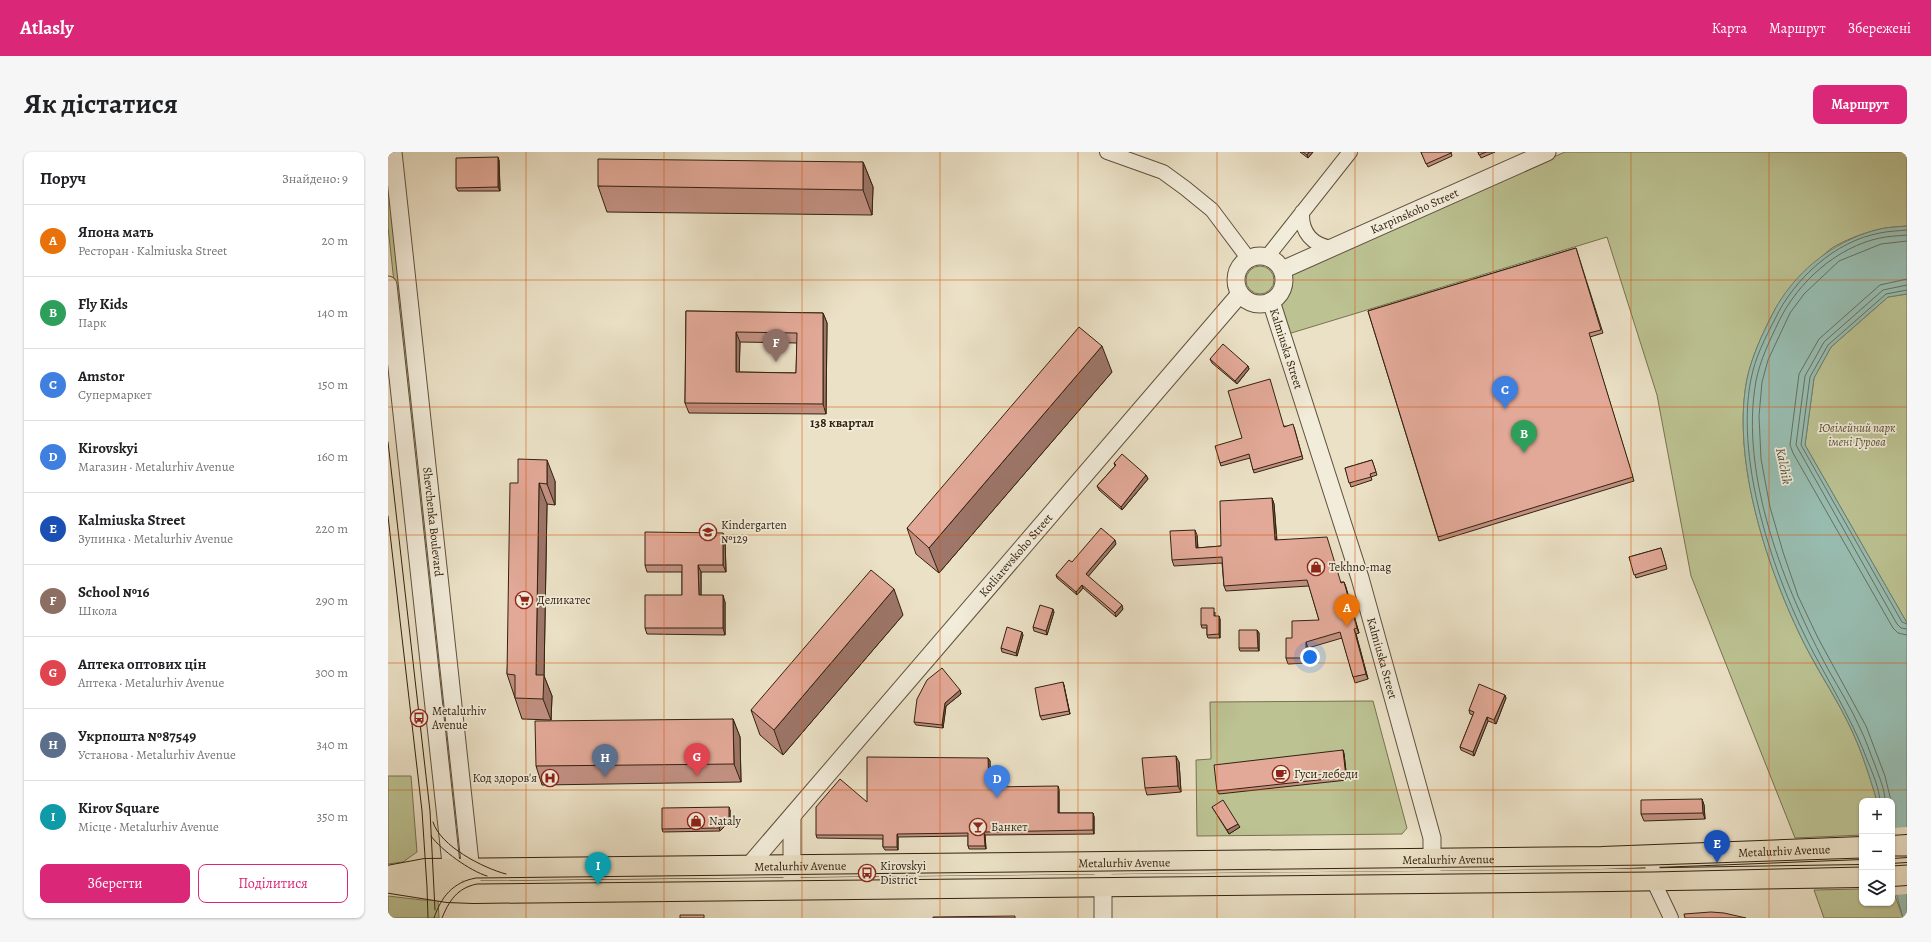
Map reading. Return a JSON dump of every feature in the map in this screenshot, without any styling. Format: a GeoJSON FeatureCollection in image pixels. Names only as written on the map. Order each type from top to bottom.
{"type":"FeatureCollection","features":[{"type":"Feature","properties":{"kind":"main road"},"geometry":{"type":"LineString","coordinates":[[1895,847],[1907,846]]}},
{"type":"Feature","properties":{"kind":"main road","name":"Metalurhiv Avenue"},"geometry":{"type":"LineString","coordinates":[[388,877],[423,870],[1652,857],[1859,848]]}},
{"type":"Feature","properties":{"kind":"main road"},"geometry":{"type":"LineString","coordinates":[[1895,875],[1907,874]]}},
{"type":"Feature","properties":{"kind":"main road","name":"Metalurhiv Avenue"},"geometry":{"type":"LineString","coordinates":[[388,882],[464,891],[1653,880],[1830,878],[1859,876]]}},
{"type":"Feature","properties":{"kind":"street","name":"Shevchenka Boulevard"},"geometry":{"type":"LineString","coordinates":[[393,152],[461,870]]}},
{"type":"Feature","properties":{"kind":"street"},"geometry":{"type":"LineString","coordinates":[[1107,152],[1163,172],[1185,188],[1212,210],[1248,258]]}},
{"type":"Feature","properties":{"kind":"street"},"geometry":{"type":"LineString","coordinates":[[1267,257],[1350,152]]}},
{"type":"Feature","properties":{"kind":"street","name":"Karpinskoho Street"},"geometry":{"type":"LineString","coordinates":[[1282,270],[1547,152]]}},
{"type":"Feature","properties":{"kind":"street"},"geometry":{"type":"LineString","coordinates":[[1302,212],[1303,225],[1309,237],[1319,245],[1332,248]]}},
{"type":"Feature","properties":{"kind":"street"},"geometry":{"type":"LineString","coordinates":[[1257,256],[1267,257],[1275,262],[1282,270],[1284,276],[1282,288],[1276,298],[1270,301],[1254,303],[1240,294],[1236,283],[1237,272],[1240,266],[1248,258],[1257,256]]}},
{"type":"Feature","properties":{"kind":"street","name":"Shevchenka Boulevard"},"geometry":{"type":"LineString","coordinates":[[388,285],[464,891]]}},
{"type":"Feature","properties":{"kind":"street","name":"Kotliarevskoho Street"},"geometry":{"type":"LineString","coordinates":[[748,867],[1240,294]]}},
{"type":"Feature","properties":{"kind":"street","name":"Kalmiuska Street"},"geometry":{"type":"LineString","coordinates":[[1270,301],[1360,578],[1432,838],[1432,882]]}},
{"type":"Feature","properties":{"kind":"street"},"geometry":{"type":"LineString","coordinates":[[792,817],[792,889]]}},
{"type":"Feature","properties":{"kind":"street"},"geometry":{"type":"LineString","coordinates":[[1652,857],[1653,880],[1671,918]]}},
{"type":"Feature","properties":{"kind":"street"},"geometry":{"type":"LineString","coordinates":[[1103,863],[1104,918]]}},
{"type":"Feature","properties":{"kind":"green space"},"geometry":{"type":"Polygon","coordinates":[[[1565,152],[1907,152],[1907,226],[1876,230],[1837,245],[1826,253],[1792,286],[1776,307],[1754,354],[1747,379],[1743,411],[1744,444],[1749,480],[1756,515],[1766,550],[1791,616],[1805,645],[1842,710],[1853,733],[1876,798],[1859,798],[1859,835],[1795,838],[1691,576],[1657,395],[1607,237],[1288,334],[1279,306],[1290,291],[1291,272],[1565,152]]]}},
{"type":"Feature","properties":{"kind":"green space"},"geometry":{"type":"Polygon","coordinates":[[[388,166],[460,824],[453,825],[388,227],[388,166]]]}},
{"type":"Feature","properties":{"kind":"green space"},"geometry":{"type":"Polygon","coordinates":[[[1260,266],[1266,267],[1270,270],[1273,274],[1273,286],[1270,290],[1266,293],[1260,294],[1254,293],[1250,290],[1247,286],[1246,280],[1247,274],[1250,270],[1254,267],[1260,266]]]}},
{"type":"Feature","properties":{"kind":"green space","name":"Ювілейний парк імені Гурова"},"geometry":{"type":"Polygon","coordinates":[[[1907,294],[1907,623],[1805,445],[1814,378],[1831,347],[1888,297],[1907,294]]]}},
{"type":"Feature","properties":{"kind":"green space"},"geometry":{"type":"Polygon","coordinates":[[[1373,701],[1407,828],[1402,834],[1197,836],[1196,760],[1211,759],[1210,702],[1373,701]]]}},
{"type":"Feature","properties":{"kind":"green space"},"geometry":{"type":"Polygon","coordinates":[[[388,776],[411,776],[417,852],[403,862],[388,864],[388,776]]]}},
{"type":"Feature","properties":{"kind":"green space"},"geometry":{"type":"Polygon","coordinates":[[[1859,889],[1859,906],[1895,906],[1895,895],[1903,918],[1824,918],[1814,890],[1859,889]]]}},
{"type":"Feature","properties":{"kind":"green space"},"geometry":{"type":"Polygon","coordinates":[[[388,896],[422,900],[438,900],[439,918],[388,918],[388,896]]]}},
{"type":"Feature","properties":{"kind":"water","name":"Kalchik"},"geometry":{"type":"Polygon","coordinates":[[[1907,226],[1907,294],[1888,297],[1831,347],[1814,378],[1805,445],[1907,623],[1907,918],[1903,918],[1895,889],[1895,798],[1876,798],[1853,733],[1842,710],[1805,645],[1778,584],[1756,515],[1744,444],[1743,411],[1747,379],[1754,354],[1772,315],[1791,286],[1815,261],[1844,242],[1860,235],[1888,228],[1907,226]]]}},
{"type":"Feature","properties":{"kind":"pier"},"geometry":{"type":"Polygon","coordinates":[[[1907,827],[1907,894],[1895,895],[1895,828],[1907,827]]]}},
{"type":"Feature","properties":{"kind":"building"},"geometry":{"type":"Polygon","coordinates":[[[1421,152],[1451,152],[1451,153],[1426,164],[1421,152]]]}},
{"type":"Feature","properties":{"kind":"building"},"geometry":{"type":"Polygon","coordinates":[[[1478,152],[1486,152],[1479,155],[1478,152]]]}},
{"type":"Feature","properties":{"kind":"building"},"geometry":{"type":"Polygon","coordinates":[[[498,157],[498,187],[456,188],[456,158],[498,157]]]}},
{"type":"Feature","properties":{"kind":"building"},"geometry":{"type":"Polygon","coordinates":[[[598,159],[863,162],[863,190],[598,186],[598,159]]]}},
{"type":"Feature","properties":{"kind":"building"},"geometry":{"type":"Polygon","coordinates":[[[1576,248],[1601,330],[1589,333],[1633,477],[1438,537],[1368,311],[1576,248]]]}},
{"type":"Feature","properties":{"kind":"building"},"geometry":{"type":"Polygon","coordinates":[[[686,311],[823,313],[823,404],[685,403],[686,311]],[[736,332],[736,372],[796,373],[797,333],[736,332]]]}},
{"type":"Feature","properties":{"kind":"building"},"geometry":{"type":"Polygon","coordinates":[[[1079,327],[1102,346],[929,548],[907,528],[1079,327]]]}},
{"type":"Feature","properties":{"kind":"building"},"geometry":{"type":"Polygon","coordinates":[[[1223,344],[1248,366],[1235,381],[1210,359],[1223,344]]]}},
{"type":"Feature","properties":{"kind":"building"},"geometry":{"type":"Polygon","coordinates":[[[1270,379],[1284,427],[1293,424],[1302,456],[1253,470],[1249,454],[1220,463],[1215,446],[1242,438],[1228,391],[1270,379]]]}},
{"type":"Feature","properties":{"kind":"building"},"geometry":{"type":"Polygon","coordinates":[[[1122,454],[1146,475],[1121,507],[1097,486],[1116,465],[1114,463],[1122,454]]]}},
{"type":"Feature","properties":{"kind":"building"},"geometry":{"type":"Polygon","coordinates":[[[518,459],[547,460],[547,484],[539,483],[536,675],[544,675],[543,699],[515,698],[515,675],[507,674],[510,483],[518,483],[518,459]]]}},
{"type":"Feature","properties":{"kind":"building"},"geometry":{"type":"Polygon","coordinates":[[[1372,460],[1376,472],[1370,474],[1371,477],[1349,483],[1345,468],[1372,460]]]}},
{"type":"Feature","properties":{"kind":"building"},"geometry":{"type":"Polygon","coordinates":[[[1272,498],[1275,540],[1327,537],[1341,583],[1344,582],[1357,628],[1354,629],[1366,674],[1353,677],[1340,632],[1306,642],[1306,658],[1286,658],[1286,638],[1292,638],[1292,621],[1319,620],[1307,580],[1224,586],[1222,557],[1172,560],[1170,531],[1195,530],[1196,548],[1221,546],[1220,501],[1272,498]]]}},
{"type":"Feature","properties":{"kind":"building"},"geometry":{"type":"Polygon","coordinates":[[[1101,528],[1115,540],[1086,574],[1122,605],[1115,613],[1082,585],[1076,592],[1056,575],[1069,560],[1072,562],[1101,528]]]}},
{"type":"Feature","properties":{"kind":"building"},"geometry":{"type":"Polygon","coordinates":[[[645,532],[723,533],[723,565],[698,565],[699,595],[723,595],[723,628],[645,628],[645,595],[682,595],[682,565],[645,565],[645,532]]]}},
{"type":"Feature","properties":{"kind":"building"},"geometry":{"type":"Polygon","coordinates":[[[1661,548],[1666,565],[1634,575],[1629,557],[1661,548]]]}},
{"type":"Feature","properties":{"kind":"building"},"geometry":{"type":"Polygon","coordinates":[[[871,570],[894,589],[774,730],[751,710],[871,570]]]}},
{"type":"Feature","properties":{"kind":"building"},"geometry":{"type":"Polygon","coordinates":[[[1040,605],[1053,609],[1046,631],[1033,627],[1040,605]]]}},
{"type":"Feature","properties":{"kind":"building"},"geometry":{"type":"Polygon","coordinates":[[[1201,608],[1214,608],[1214,616],[1219,616],[1219,634],[1207,635],[1207,625],[1201,625],[1201,608]]]}},
{"type":"Feature","properties":{"kind":"building"},"geometry":{"type":"Polygon","coordinates":[[[1007,627],[1022,632],[1016,653],[1001,648],[1007,627]]]}},
{"type":"Feature","properties":{"kind":"building"},"geometry":{"type":"Polygon","coordinates":[[[1239,630],[1257,630],[1258,648],[1239,648],[1239,630]]]}},
{"type":"Feature","properties":{"kind":"building"},"geometry":{"type":"Polygon","coordinates":[[[942,668],[960,690],[945,703],[942,725],[914,722],[917,699],[927,680],[942,668]]]}},
{"type":"Feature","properties":{"kind":"building"},"geometry":{"type":"Polygon","coordinates":[[[1063,682],[1069,711],[1040,716],[1035,688],[1063,682]]]}},
{"type":"Feature","properties":{"kind":"building"},"geometry":{"type":"Polygon","coordinates":[[[1479,684],[1505,695],[1494,720],[1487,717],[1473,752],[1460,747],[1474,712],[1469,710],[1479,684]]]}},
{"type":"Feature","properties":{"kind":"building"},"geometry":{"type":"Polygon","coordinates":[[[733,719],[734,764],[536,766],[535,721],[733,719]]]}},
{"type":"Feature","properties":{"kind":"building"},"geometry":{"type":"Polygon","coordinates":[[[1343,750],[1346,777],[1217,791],[1214,765],[1343,750]]]}},
{"type":"Feature","properties":{"kind":"building"},"geometry":{"type":"Polygon","coordinates":[[[1176,756],[1178,786],[1145,788],[1142,758],[1176,756]]]}},
{"type":"Feature","properties":{"kind":"building"},"geometry":{"type":"Polygon","coordinates":[[[867,757],[988,758],[989,787],[1058,786],[1058,813],[1093,813],[1093,830],[984,832],[985,846],[968,846],[968,833],[897,834],[897,847],[883,847],[883,835],[816,835],[816,807],[840,779],[867,802],[867,757]]]}},
{"type":"Feature","properties":{"kind":"building"},"geometry":{"type":"Polygon","coordinates":[[[1702,799],[1703,813],[1641,814],[1641,800],[1702,799]]]}},
{"type":"Feature","properties":{"kind":"building"},"geometry":{"type":"Polygon","coordinates":[[[1223,800],[1238,824],[1227,830],[1212,807],[1223,800]]]}},
{"type":"Feature","properties":{"kind":"building"},"geometry":{"type":"Polygon","coordinates":[[[729,807],[729,818],[719,828],[662,829],[662,808],[729,807]]]}},
{"type":"Feature","properties":{"kind":"building"},"geometry":{"type":"Polygon","coordinates":[[[1711,912],[1724,913],[1746,918],[1685,918],[1684,914],[1711,912]]]}},
{"type":"Feature","properties":{"kind":"building"},"geometry":{"type":"Polygon","coordinates":[[[680,915],[704,915],[704,918],[680,918],[680,915]]]}},
{"type":"Feature","properties":{"kind":"building"},"geometry":{"type":"Polygon","coordinates":[[[1015,916],[1015,918],[933,918],[933,917],[1015,916]]]}},
{"type":"Feature","properties":{"kind":"tram line"},"geometry":{"type":"LineString","coordinates":[[388,442],[430,811],[435,910]]}},
{"type":"Feature","properties":{"kind":"tram line"},"geometry":{"type":"LineString","coordinates":[[388,516],[422,811],[428,918]]}},
{"type":"Feature","properties":{"kind":"tram line"},"geometry":{"type":"LineString","coordinates":[[433,822],[437,831],[444,839],[464,855],[486,867],[506,874]]}},
{"type":"Feature","properties":{"kind":"tram line"},"geometry":{"type":"LineString","coordinates":[[431,836],[456,859],[472,870],[487,876]]}},
{"type":"Feature","properties":{"kind":"tram line"},"geometry":{"type":"LineString","coordinates":[[1895,856],[1907,856]]}},
{"type":"Feature","properties":{"kind":"tram line"},"geometry":{"type":"LineString","coordinates":[[434,918],[440,903],[454,887],[476,878],[1652,865],[1859,858]]}},
{"type":"Feature","properties":{"kind":"tram line"},"geometry":{"type":"LineString","coordinates":[[1895,866],[1907,865]]}},
{"type":"Feature","properties":{"kind":"tram line"},"geometry":{"type":"LineString","coordinates":[[442,918],[451,901],[459,892],[477,884],[1652,872],[1859,867]]}},
{"type":"Feature","properties":{"kind":"place","name":"School №16"},"geometry":{"type":"Point","coordinates":[776,362]}},
{"type":"Feature","properties":{"kind":"place","name":"Amstor"},"geometry":{"type":"Point","coordinates":[1505,409]}},
{"type":"Feature","properties":{"kind":"place","name":"Fly Kids"},"geometry":{"type":"Point","coordinates":[1524,453]}},
{"type":"Feature","properties":{"kind":"place","name":"Kindergarten №129"},"geometry":{"type":"Point","coordinates":[708,532]}},
{"type":"Feature","properties":{"kind":"place","name":"Tekhno-mag"},"geometry":{"type":"Point","coordinates":[1316,567]}},
{"type":"Feature","properties":{"kind":"place","name":"Деликатес"},"geometry":{"type":"Point","coordinates":[524,600]}},
{"type":"Feature","properties":{"kind":"place","name":"Япона мать"},"geometry":{"type":"Point","coordinates":[1347,627]}},
{"type":"Feature","properties":{"kind":"place","name":"Metalurhiv Avenue"},"geometry":{"type":"Point","coordinates":[419,718]}},
{"type":"Feature","properties":{"kind":"place","name":"Гуси-лебеди"},"geometry":{"type":"Point","coordinates":[1281,774]}},
{"type":"Feature","properties":{"kind":"place","name":"Аптека оптових цін"},"geometry":{"type":"Point","coordinates":[697,776]}},
{"type":"Feature","properties":{"kind":"place","name":"Укрпошта №87549"},"geometry":{"type":"Point","coordinates":[605,777]}},
{"type":"Feature","properties":{"kind":"place","name":"Код здоров'я"},"geometry":{"type":"Point","coordinates":[550,778]}},
{"type":"Feature","properties":{"kind":"place","name":"Kirovskyi"},"geometry":{"type":"Point","coordinates":[997,798]}},
{"type":"Feature","properties":{"kind":"place","name":"Nataly"},"geometry":{"type":"Point","coordinates":[696,821]}},
{"type":"Feature","properties":{"kind":"place","name":"Банкет"},"geometry":{"type":"Point","coordinates":[978,827]}},
{"type":"Feature","properties":{"kind":"place","name":"Kalmiuska Street"},"geometry":{"type":"Point","coordinates":[1717,863]}},
{"type":"Feature","properties":{"kind":"place","name":"Kirovskyi District"},"geometry":{"type":"Point","coordinates":[867,873]}},
{"type":"Feature","properties":{"kind":"place","name":"Kirov Square"},"geometry":{"type":"Point","coordinates":[598,885]}},
{"type":"Feature","properties":{"kind":"district","name":"138 квартал"},"geometry":{"type":"Point","coordinates":[842,422]}}]}
